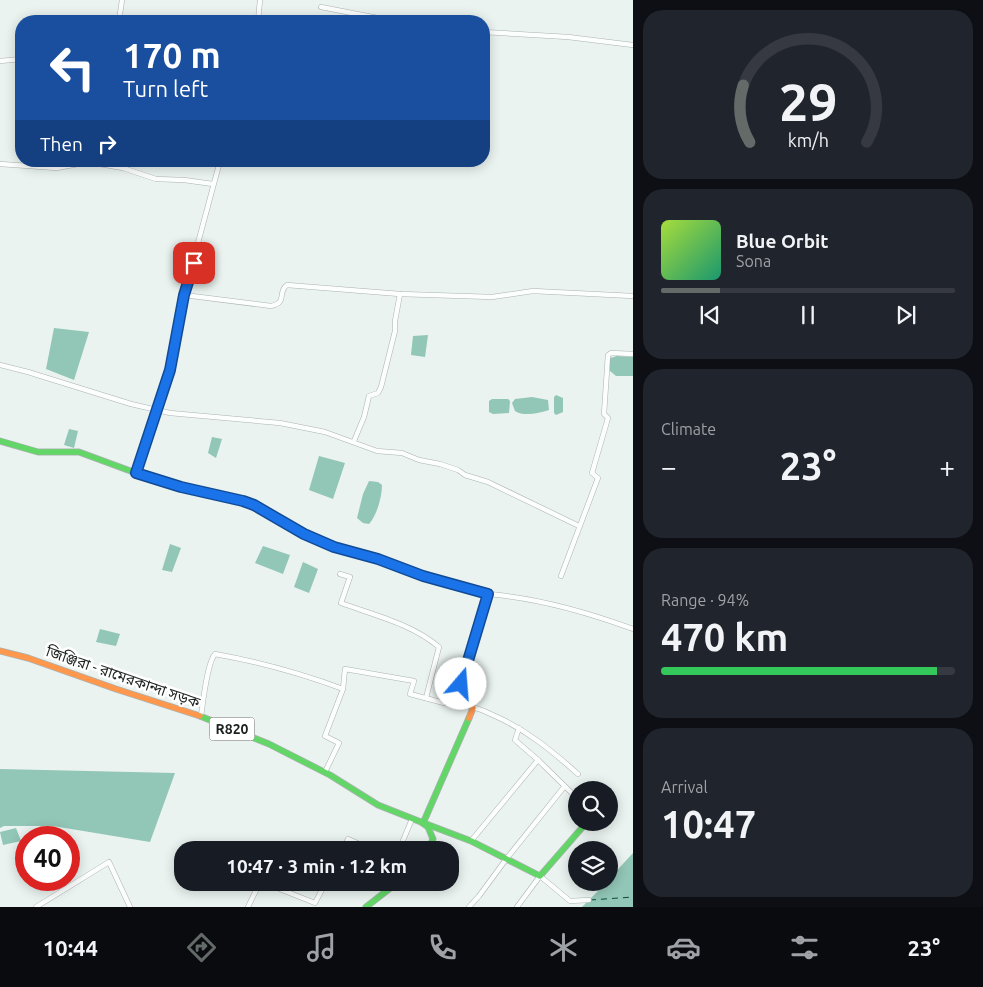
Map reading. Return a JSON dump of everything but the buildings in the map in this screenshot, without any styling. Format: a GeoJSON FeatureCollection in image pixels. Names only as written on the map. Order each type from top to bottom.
{"type":"FeatureCollection","features":[{"type":"Feature","properties":{"kind":"street"},"geometry":{"type":"LineString","coordinates":[[120,15],[122,0]]}},
{"type":"Feature","properties":{"kind":"street"},"geometry":{"type":"LineString","coordinates":[[259,15],[260,0]]}},
{"type":"Feature","properties":{"kind":"street"},"geometry":{"type":"LineString","coordinates":[[322,7],[363,15]]}},
{"type":"Feature","properties":{"kind":"street"},"geometry":{"type":"LineString","coordinates":[[490,32],[568,37],[633,45]]}},
{"type":"Feature","properties":{"kind":"street"},"geometry":{"type":"LineString","coordinates":[[0,61],[15,60]]}},
{"type":"Feature","properties":{"kind":"street"},"geometry":{"type":"LineString","coordinates":[[0,164],[15,165]]}},
{"type":"Feature","properties":{"kind":"street"},"geometry":{"type":"LineString","coordinates":[[43,167],[62,167]]}},
{"type":"Feature","properties":{"kind":"street"},"geometry":{"type":"LineString","coordinates":[[116,167],[156,179],[213,184]]}},
{"type":"Feature","properties":{"kind":"street"},"geometry":{"type":"LineString","coordinates":[[136,473],[170,370],[184,295],[218,167]]}},
{"type":"Feature","properties":{"kind":"street"},"geometry":{"type":"LineString","coordinates":[[184,295],[271,306],[281,302],[283,289],[287,285],[400,294],[492,296],[533,292],[633,296]]}},
{"type":"Feature","properties":{"kind":"street"},"geometry":{"type":"LineString","coordinates":[[354,441],[364,418],[369,396],[378,393],[381,387],[395,331],[400,294]]}},
{"type":"Feature","properties":{"kind":"street"},"geometry":{"type":"LineString","coordinates":[[561,576],[598,478],[592,473],[608,418],[604,414],[608,355],[611,353],[633,354]]}},
{"type":"Feature","properties":{"kind":"street"},"geometry":{"type":"LineString","coordinates":[[0,365],[131,404],[170,413],[258,423],[280,423],[325,432],[377,451],[402,453],[419,460],[458,470],[466,475],[488,482],[579,526]]}},
{"type":"Feature","properties":{"kind":"street"},"geometry":{"type":"LineString","coordinates":[[0,441],[38,452],[79,452],[181,487],[248,503],[304,534],[334,547],[378,559],[423,576],[488,594],[514,596],[555,605],[633,629]]}},
{"type":"Feature","properties":{"kind":"street"},"geometry":{"type":"LineString","coordinates":[[340,574],[350,577],[341,603],[403,625],[428,638],[440,647],[426,698]]}},
{"type":"Feature","properties":{"kind":"street"},"geometry":{"type":"LineString","coordinates":[[488,594],[461,684],[459,694],[461,699],[473,708],[505,720],[519,728],[548,748],[578,774]]}},
{"type":"Feature","properties":{"kind":"street","name":"জিঞ্জিরা - রামেরকান্দা সড়ক"},"geometry":{"type":"LineString","coordinates":[[0,651],[28,658],[201,716],[284,751],[325,772],[378,804],[471,841],[540,876]]}},
{"type":"Feature","properties":{"kind":"street"},"geometry":{"type":"LineString","coordinates":[[201,716],[212,657],[215,654],[295,672],[343,689]]}},
{"type":"Feature","properties":{"kind":"street"},"geometry":{"type":"LineString","coordinates":[[325,772],[339,743],[325,736],[343,689],[345,669],[414,681],[410,694],[444,703],[453,699],[461,699]]}},
{"type":"Feature","properties":{"kind":"street"},"geometry":{"type":"LineString","coordinates":[[432,841],[432,835],[428,827],[420,822],[424,821],[426,817],[473,708]]}},
{"type":"Feature","properties":{"kind":"street"},"geometry":{"type":"LineString","coordinates":[[519,728],[515,740],[568,790]]}},
{"type":"Feature","properties":{"kind":"street"},"geometry":{"type":"LineString","coordinates":[[471,841],[538,760]]}},
{"type":"Feature","properties":{"kind":"street"},"geometry":{"type":"LineString","coordinates":[[469,907],[564,786]]}},
{"type":"Feature","properties":{"kind":"street"},"geometry":{"type":"LineString","coordinates":[[403,841],[412,819]]}},
{"type":"Feature","properties":{"kind":"street"},"geometry":{"type":"LineString","coordinates":[[517,907],[540,876],[579,831]]}},
{"type":"Feature","properties":{"kind":"street"},"geometry":{"type":"LineString","coordinates":[[36,907],[109,862],[130,907]]}},
{"type":"Feature","properties":{"kind":"street"},"geometry":{"type":"LineString","coordinates":[[540,876],[570,901],[589,900]]}},
{"type":"Feature","properties":{"kind":"street"},"geometry":{"type":"LineString","coordinates":[[248,907],[256,891]]}},
{"type":"Feature","properties":{"kind":"street"},"geometry":{"type":"LineString","coordinates":[[284,891],[315,903],[321,891]]}},
{"type":"Feature","properties":{"kind":"street"},"geometry":{"type":"LineString","coordinates":[[366,907],[386,891]]}},
{"type":"Feature","properties":{"kind":"shaded area"},"geometry":{"type":"Polygon","coordinates":[[[54,328],[89,332],[74,380],[46,369],[54,328]]]}},
{"type":"Feature","properties":{"kind":"shaded area"},"geometry":{"type":"Polygon","coordinates":[[[428,335],[425,357],[411,355],[413,336],[428,335]]]}},
{"type":"Feature","properties":{"kind":"shaded area"},"geometry":{"type":"Polygon","coordinates":[[[617,356],[633,357],[633,376],[616,376],[610,371],[610,358],[617,356]]]}},
{"type":"Feature","properties":{"kind":"shaded area"},"geometry":{"type":"Polygon","coordinates":[[[556,395],[563,398],[563,412],[556,415],[554,413],[554,397],[556,395]]]}},
{"type":"Feature","properties":{"kind":"shaded area"},"geometry":{"type":"Polygon","coordinates":[[[532,397],[548,400],[549,410],[527,414],[515,411],[512,403],[515,399],[532,397]]]}},
{"type":"Feature","properties":{"kind":"shaded area"},"geometry":{"type":"Polygon","coordinates":[[[492,399],[508,399],[510,401],[509,413],[493,414],[489,412],[489,401],[492,399]]]}},
{"type":"Feature","properties":{"kind":"shaded area"},"geometry":{"type":"Polygon","coordinates":[[[69,429],[78,431],[74,448],[64,445],[69,429]]]}},
{"type":"Feature","properties":{"kind":"shaded area"},"geometry":{"type":"Polygon","coordinates":[[[212,437],[222,439],[216,458],[208,453],[212,437]]]}},
{"type":"Feature","properties":{"kind":"shaded area"},"geometry":{"type":"Polygon","coordinates":[[[319,456],[345,463],[333,499],[309,490],[319,456]]]}},
{"type":"Feature","properties":{"kind":"shaded area"},"geometry":{"type":"Polygon","coordinates":[[[369,481],[378,482],[382,485],[378,506],[369,524],[363,523],[357,518],[363,494],[369,481]]]}},
{"type":"Feature","properties":{"kind":"shaded area"},"geometry":{"type":"Polygon","coordinates":[[[170,544],[181,548],[172,572],[162,570],[170,544]]]}},
{"type":"Feature","properties":{"kind":"shaded area"},"geometry":{"type":"Polygon","coordinates":[[[263,546],[290,555],[283,574],[255,563],[263,546]]]}},
{"type":"Feature","properties":{"kind":"shaded area"},"geometry":{"type":"Polygon","coordinates":[[[303,562],[318,569],[309,593],[294,587],[303,562]]]}},
{"type":"Feature","properties":{"kind":"shaded area"},"geometry":{"type":"Polygon","coordinates":[[[100,629],[120,634],[116,646],[96,642],[100,629]]]}},
{"type":"Feature","properties":{"kind":"shaded area"},"geometry":{"type":"Polygon","coordinates":[[[0,769],[175,773],[150,842],[80,830],[80,826],[4,826],[0,828],[0,769]]]}},
{"type":"Feature","properties":{"kind":"shaded area"},"geometry":{"type":"Polygon","coordinates":[[[15,828],[15,842],[3,845],[0,832],[15,828]]]}},
{"type":"Feature","properties":{"kind":"shaded area"},"geometry":{"type":"Polygon","coordinates":[[[633,853],[633,907],[582,907],[598,891],[618,891],[618,869],[633,853]]]}},
{"type":"Feature","properties":{"kind":"ferry route"},"geometry":{"type":"LineString","coordinates":[[590,900],[633,897]]}},
{"type":"Feature","properties":{"kind":"traffic: fast"},"geometry":{"type":"LineString","coordinates":[[0,441],[38,452],[79,452],[181,487],[243,501],[268,513]]}},
{"type":"Feature","properties":{"kind":"traffic: fast"},"geometry":{"type":"LineString","coordinates":[[200,716],[269,744],[330,775],[378,805],[421,822],[428,827],[432,841]]}},
{"type":"Feature","properties":{"kind":"traffic: fast"},"geometry":{"type":"LineString","coordinates":[[469,718],[424,821],[421,822],[471,841],[540,876],[579,831]]}},
{"type":"Feature","properties":{"kind":"traffic: fast"},"geometry":{"type":"LineString","coordinates":[[366,907],[386,891]]}},
{"type":"Feature","properties":{"kind":"traffic: slow"},"geometry":{"type":"LineString","coordinates":[[268,513],[304,535],[334,547],[378,559],[423,576],[488,594],[459,694],[461,699],[473,708],[469,718]]}},
{"type":"Feature","properties":{"kind":"traffic: slow"},"geometry":{"type":"LineString","coordinates":[[0,651],[28,658],[200,716]]}},
{"type":"Feature","properties":{"kind":"route"},"geometry":{"type":"LineString","coordinates":[[194,263],[184,295],[170,370],[136,473],[181,487],[243,501],[254,505],[304,534],[334,547],[378,559],[423,576],[488,594],[484,613],[461,684]]}}]}
